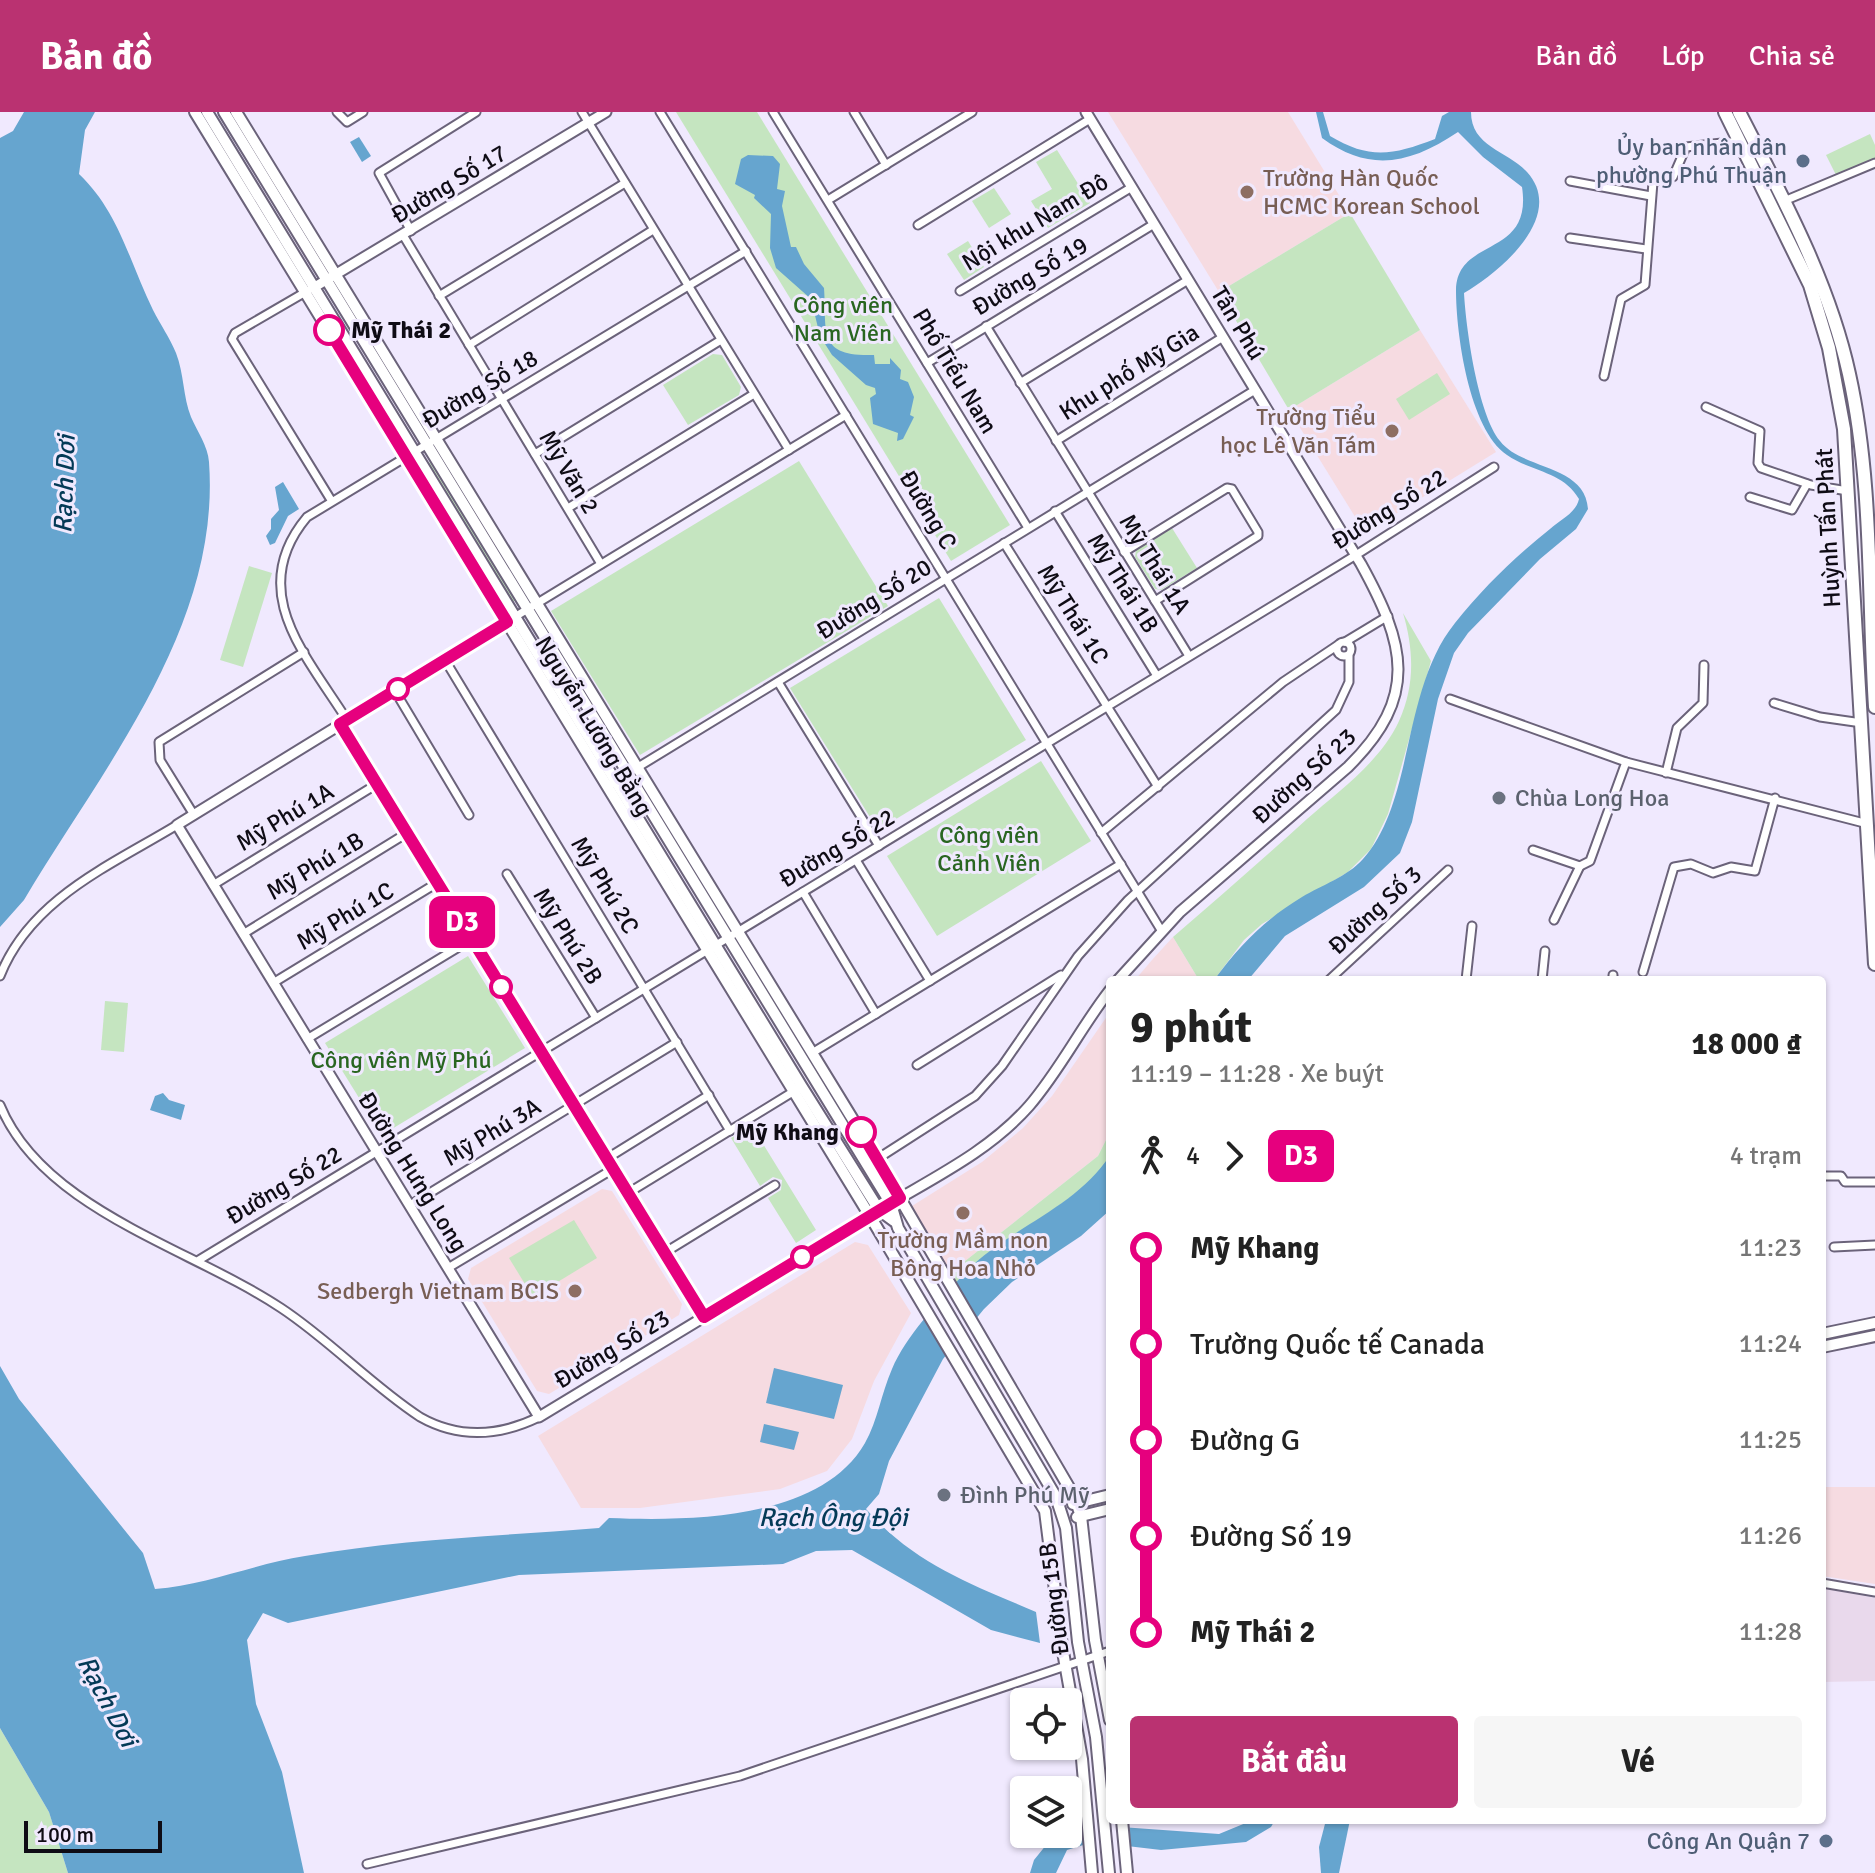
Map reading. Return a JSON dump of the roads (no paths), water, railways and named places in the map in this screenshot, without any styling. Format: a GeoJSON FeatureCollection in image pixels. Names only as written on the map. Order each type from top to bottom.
{"type":"FeatureCollection","features":[{"type":"Feature","properties":{"kind":"main road","name":"Nguyễn Lương Bằng"},"geometry":{"type":"LineString","coordinates":[[195,112],[309,290],[874,1213],[908,1279],[1045,1511]]}},
{"type":"Feature","properties":{"kind":"main road","name":"Nguyễn Lương Bằng"},"geometry":{"type":"LineString","coordinates":[[207,112],[309,290]]}},
{"type":"Feature","properties":{"kind":"main road","name":"Huỳnh Tấn Phát"},"geometry":{"type":"LineString","coordinates":[[1725,112],[1746,144],[1823,288],[1849,372],[1859,428],[1875,707]]}},
{"type":"Feature","properties":{"kind":"main road","name":"Huỳnh Tấn Phát"},"geometry":{"type":"LineString","coordinates":[[1739,112],[1746,144]]}},
{"type":"Feature","properties":{"kind":"main road","name":"Nguyễn Lương Bằng"},"geometry":{"type":"LineString","coordinates":[[230,113],[896,1201],[937,1262],[1078,1503]]}},
{"type":"Feature","properties":{"kind":"main road","name":"Huỳnh Tấn Phát"},"geometry":{"type":"LineString","coordinates":[[1778,204],[1810,285],[1829,348],[1844,429],[1862,723],[1872,824],[1875,964]]}},
{"type":"Feature","properties":{"kind":"main road"},"geometry":{"type":"LineString","coordinates":[[1855,614],[1869,614]]}},
{"type":"Feature","properties":{"kind":"main road","name":"Nguyễn Lương Bằng"},"geometry":{"type":"LineString","coordinates":[[734,934],[877,1159],[896,1201],[894,1221],[1061,1507]]}},
{"type":"Feature","properties":{"kind":"main road","name":"Nguyễn Lương Bằng"},"geometry":{"type":"LineString","coordinates":[[874,1213],[894,1221]]}},
{"type":"Feature","properties":{"kind":"main road"},"geometry":{"type":"LineString","coordinates":[[1826,1333],[1875,1323]]}},
{"type":"Feature","properties":{"kind":"main road"},"geometry":{"type":"LineString","coordinates":[[1826,1346],[1875,1336]]}},
{"type":"Feature","properties":{"kind":"main road"},"geometry":{"type":"LineString","coordinates":[[1045,1511],[1106,1496]]}},
{"type":"Feature","properties":{"kind":"main road","name":"Đường 15B"},"geometry":{"type":"LineString","coordinates":[[1078,1503],[1106,1698]]}},
{"type":"Feature","properties":{"kind":"main road","name":"Đường 15B"},"geometry":{"type":"LineString","coordinates":[[1061,1507],[1081,1659],[1096,1737],[1109,1873]]}},
{"type":"Feature","properties":{"kind":"main road"},"geometry":{"type":"LineString","coordinates":[[1049,1524],[1106,1510]]}},
{"type":"Feature","properties":{"kind":"main road","name":"Đường 15B"},"geometry":{"type":"LineString","coordinates":[[1045,1511],[1065,1664],[1082,1759],[1092,1873]]}},
{"type":"Feature","properties":{"kind":"main road"},"geometry":{"type":"LineString","coordinates":[[1122,1824],[1127,1873]]}},
{"type":"Feature","properties":{"kind":"street"},"geometry":{"type":"LineString","coordinates":[[337,112],[347,122],[363,112]]}},
{"type":"Feature","properties":{"kind":"street","name":"Mỹ Văn 2"},"geometry":{"type":"LineString","coordinates":[[476,112],[379,173],[439,296],[601,564]]}},
{"type":"Feature","properties":{"kind":"street"},"geometry":{"type":"LineString","coordinates":[[582,112],[789,450]]}},
{"type":"Feature","properties":{"kind":"street","name":"Đường Số 17"},"geometry":{"type":"LineString","coordinates":[[309,290],[606,112]]}},
{"type":"Feature","properties":{"kind":"street","name":"Đường C"},"geometry":{"type":"LineString","coordinates":[[660,112],[1161,930]]}},
{"type":"Feature","properties":{"kind":"street","name":"Phố Tiểu Nam"},"geometry":{"type":"LineString","coordinates":[[773,112],[1028,528]]}},
{"type":"Feature","properties":{"kind":"street"},"geometry":{"type":"LineString","coordinates":[[854,112],[886,165]]}},
{"type":"Feature","properties":{"kind":"street"},"geometry":{"type":"LineString","coordinates":[[828,200],[972,112]]}},
{"type":"Feature","properties":{"kind":"street"},"geometry":{"type":"LineString","coordinates":[[918,225],[1088,115]]}},
{"type":"Feature","properties":{"kind":"street","name":"Tân Phú"},"geometry":{"type":"LineString","coordinates":[[1088,115],[1356,555]]}},
{"type":"Feature","properties":{"kind":"street"},"geometry":{"type":"LineString","coordinates":[[1604,376],[1621,299],[1645,285],[1653,182],[1673,177],[1686,147],[1746,144]]}},
{"type":"Feature","properties":{"kind":"street"},"geometry":{"type":"LineString","coordinates":[[1778,204],[1875,163]]}},
{"type":"Feature","properties":{"kind":"street"},"geometry":{"type":"LineString","coordinates":[[1570,181],[1651,196]]}},
{"type":"Feature","properties":{"kind":"street"},"geometry":{"type":"LineString","coordinates":[[439,296],[625,183]]}},
{"type":"Feature","properties":{"kind":"street","name":"Nội khu Nam Đô"},"geometry":{"type":"LineString","coordinates":[[960,291],[1132,187]]}},
{"type":"Feature","properties":{"kind":"street","name":"Đường Số 19"},"geometry":{"type":"LineString","coordinates":[[927,363],[1154,224]]}},
{"type":"Feature","properties":{"kind":"street"},"geometry":{"type":"LineString","coordinates":[[469,345],[653,230]]}},
{"type":"Feature","properties":{"kind":"street"},"geometry":{"type":"LineString","coordinates":[[1570,238],[1646,249]]}},
{"type":"Feature","properties":{"kind":"street","name":"Đường Số 18"},"geometry":{"type":"LineString","coordinates":[[704,1317],[377,784],[283,612],[281,568],[301,524],[331,500],[746,251]]}},
{"type":"Feature","properties":{"kind":"street","name":"Khu phố Mỹ Gia"},"geometry":{"type":"LineString","coordinates":[[1020,383],[1188,280]]}},
{"type":"Feature","properties":{"kind":"street"},"geometry":{"type":"LineString","coordinates":[[309,290],[233,334],[232,339],[331,500]]}},
{"type":"Feature","properties":{"kind":"street","name":"Khu phố Mỹ Gia"},"geometry":{"type":"LineString","coordinates":[[986,326],[1087,492]]}},
{"type":"Feature","properties":{"kind":"street","name":"Khu phố Mỹ Gia"},"geometry":{"type":"LineString","coordinates":[[1056,441],[1223,337]]}},
{"type":"Feature","properties":{"kind":"street"},"geometry":{"type":"LineString","coordinates":[[535,454],[721,340]]}},
{"type":"Feature","properties":{"kind":"street","name":"Đường Số 20"},"geometry":{"type":"LineString","coordinates":[[611,784],[1255,390]]}},
{"type":"Feature","properties":{"kind":"street"},"geometry":{"type":"LineString","coordinates":[[568,508],[754,394]]}},
{"type":"Feature","properties":{"kind":"street"},"geometry":{"type":"LineString","coordinates":[[1706,407],[1760,431],[1758,463],[1761,468],[1807,484],[1848,491]]}},
{"type":"Feature","properties":{"kind":"street"},"geometry":{"type":"LineString","coordinates":[[0,976],[18,941],[57,900],[846,415]]}},
{"type":"Feature","properties":{"kind":"street","name":"Đường Số 22"},"geometry":{"type":"LineString","coordinates":[[199,1260],[1356,555],[1494,467]]}},
{"type":"Feature","properties":{"kind":"street"},"geometry":{"type":"LineString","coordinates":[[1750,497],[1792,510],[1807,484]]}},
{"type":"Feature","properties":{"kind":"street"},"geometry":{"type":"LineString","coordinates":[[1124,552],[1227,488],[1232,489],[1258,536],[1155,601]]}},
{"type":"Feature","properties":{"kind":"street","name":"Mỹ Thái 1A"},"geometry":{"type":"LineString","coordinates":[[1087,492],[1189,656]]}},
{"type":"Feature","properties":{"kind":"street","name":"Mỹ Thái 1B"},"geometry":{"type":"LineString","coordinates":[[1055,511],[1157,676]]}},
{"type":"Feature","properties":{"kind":"street","name":"Mỹ Thái 1C"},"geometry":{"type":"LineString","coordinates":[[1004,543],[1158,787]]}},
{"type":"Feature","properties":{"kind":"street","name":"Đường Số 23"},"geometry":{"type":"LineString","coordinates":[[1121,976],[1161,930],[1342,773],[1378,734],[1392,704],[1398,671],[1397,648],[1389,616],[1356,555]]}},
{"type":"Feature","properties":{"kind":"street"},"geometry":{"type":"LineString","coordinates":[[1101,833],[1283,682],[1341,643],[1389,616]]}},
{"type":"Feature","properties":{"kind":"street"},"geometry":{"type":"LineString","coordinates":[[877,1159],[951,1114],[984,1086],[1002,1066],[1067,972],[1137,891],[1330,717],[1347,689],[1349,655],[1340,655],[1341,643]]}},
{"type":"Feature","properties":{"kind":"street"},"geometry":{"type":"LineString","coordinates":[[194,815],[160,760],[159,742],[304,652]]}},
{"type":"Feature","properties":{"kind":"street","name":"Mỹ Phú 2C"},"geometry":{"type":"LineString","coordinates":[[445,660],[730,1131]]}},
{"type":"Feature","properties":{"kind":"street"},"geometry":{"type":"LineString","coordinates":[[1666,773],[1677,728],[1703,703],[1704,665]]}},
{"type":"Feature","properties":{"kind":"street"},"geometry":{"type":"LineString","coordinates":[[778,682],[879,846]]}},
{"type":"Feature","properties":{"kind":"street"},"geometry":{"type":"LineString","coordinates":[[395,691],[469,815]]}},
{"type":"Feature","properties":{"kind":"street"},"geometry":{"type":"LineString","coordinates":[[1450,699],[1626,762],[1872,824]]}},
{"type":"Feature","properties":{"kind":"street"},"geometry":{"type":"LineString","coordinates":[[1774,703],[1820,717],[1862,723]]}},
{"type":"Feature","properties":{"kind":"street"},"geometry":{"type":"LineString","coordinates":[[1554,920],[1580,866],[1590,861],[1626,762]]}},
{"type":"Feature","properties":{"kind":"street","name":"Mỹ Phú 1A"},"geometry":{"type":"LineString","coordinates":[[213,885],[377,784]]}},
{"type":"Feature","properties":{"kind":"street"},"geometry":{"type":"LineString","coordinates":[[1643,972],[1674,867],[1691,864],[1717,874],[1731,867],[1755,871],[1775,798]]}},
{"type":"Feature","properties":{"kind":"street","name":"Đường Hưng Long"},"geometry":{"type":"LineString","coordinates":[[177,825],[539,1417]]}},
{"type":"Feature","properties":{"kind":"street","name":"Mỹ Phú 1B"},"geometry":{"type":"LineString","coordinates":[[243,934],[407,833]]}},
{"type":"Feature","properties":{"kind":"street"},"geometry":{"type":"LineString","coordinates":[[1533,850],[1580,866]]}},
{"type":"Feature","properties":{"kind":"street"},"geometry":{"type":"LineString","coordinates":[[856,860],[930,981]]}},
{"type":"Feature","properties":{"kind":"street"},"geometry":{"type":"LineString","coordinates":[[812,1053],[1121,864]]}},
{"type":"Feature","properties":{"kind":"street","name":"Đường Số 3"},"geometry":{"type":"LineString","coordinates":[[1333,976],[1448,870]]}},
{"type":"Feature","properties":{"kind":"street","name":"Mỹ Phú 2B"},"geometry":{"type":"LineString","coordinates":[[507,874],[596,1018]]}},
{"type":"Feature","properties":{"kind":"street","name":"Mỹ Phú 1C"},"geometry":{"type":"LineString","coordinates":[[273,983],[437,883]]}},
{"type":"Feature","properties":{"kind":"street"},"geometry":{"type":"LineString","coordinates":[[803,892],[876,1014]]}},
{"type":"Feature","properties":{"kind":"street"},"geometry":{"type":"LineString","coordinates":[[1466,976],[1472,926]]}},
{"type":"Feature","properties":{"kind":"street"},"geometry":{"type":"LineString","coordinates":[[307,1039],[472,939]]}},
{"type":"Feature","properties":{"kind":"street"},"geometry":{"type":"LineString","coordinates":[[1542,976],[1545,951]]}},
{"type":"Feature","properties":{"kind":"street"},"geometry":{"type":"LineString","coordinates":[[917,1065],[1067,972]]}},
{"type":"Feature","properties":{"kind":"street","name":"Đường Số 23"},"geometry":{"type":"LineString","coordinates":[[539,1417],[896,1201],[1006,1129],[1045,1084],[1106,996]]}},
{"type":"Feature","properties":{"kind":"street","name":"Mỹ Phú 3A"},"geometry":{"type":"LineString","coordinates":[[410,1205],[677,1042]]}},
{"type":"Feature","properties":{"kind":"street"},"geometry":{"type":"LineString","coordinates":[[628,1193],[798,1089]]}},
{"type":"Feature","properties":{"kind":"street"},"geometry":{"type":"LineString","coordinates":[[606,1159],[709,1095]]}},
{"type":"Feature","properties":{"kind":"street"},"geometry":{"type":"LineString","coordinates":[[0,1105],[25,1150],[61,1186],[199,1260],[296,1318],[402,1404],[430,1422],[455,1431],[485,1433],[516,1427],[539,1417]]}},
{"type":"Feature","properties":{"kind":"street"},"geometry":{"type":"LineString","coordinates":[[448,1268],[613,1169]]}},
{"type":"Feature","properties":{"kind":"street"},"geometry":{"type":"LineString","coordinates":[[1826,1176],[1841,1176],[1845,1182],[1875,1182]]}},
{"type":"Feature","properties":{"kind":"street"},"geometry":{"type":"LineString","coordinates":[[664,1253],[775,1185]]}},
{"type":"Feature","properties":{"kind":"street"},"geometry":{"type":"LineString","coordinates":[[1834,1247],[1875,1245]]}},
{"type":"Feature","properties":{"kind":"street"},"geometry":{"type":"LineString","coordinates":[[1826,1584],[1875,1592]]}},
{"type":"Feature","properties":{"kind":"street"},"geometry":{"type":"LineString","coordinates":[[367,1864],[740,1776],[1106,1652]]}},
{"type":"Feature","properties":{"kind":"water","name":"Rạch Dơi"},"geometry":{"type":"Polygon","coordinates":[[[24,112],[95,112],[85,130],[79,174],[114,221],[153,310],[176,353],[188,409],[208,456],[208,523],[196,581],[177,638],[151,693],[24,900],[0,927],[0,138],[13,131],[24,112]]]}},
{"type":"Feature","properties":{"kind":"water"},"geometry":{"type":"Polygon","coordinates":[[[1316,112],[1323,112],[1330,136],[1357,149],[1382,152],[1406,149],[1435,139],[1442,116],[1449,112],[1471,112],[1477,133],[1484,141],[1527,172],[1537,189],[1539,207],[1534,224],[1510,258],[1464,293],[1470,349],[1485,412],[1500,441],[1523,458],[1565,475],[1576,483],[1584,494],[1588,509],[1576,529],[1540,559],[1468,633],[1454,653],[1438,699],[1412,822],[1400,853],[1364,887],[1285,936],[1251,976],[1217,976],[1264,924],[1302,897],[1342,876],[1363,859],[1380,835],[1392,807],[1425,680],[1438,650],[1455,623],[1488,585],[1571,512],[1579,499],[1556,477],[1516,461],[1494,442],[1474,403],[1462,354],[1456,290],[1460,273],[1468,261],[1506,237],[1516,226],[1522,210],[1522,187],[1483,157],[1458,132],[1423,151],[1390,160],[1357,156],[1322,138],[1316,112]]]}},
{"type":"Feature","properties":{"kind":"water"},"geometry":{"type":"Polygon","coordinates":[[[359,137],[371,156],[362,162],[350,142],[359,137]]]}},
{"type":"Feature","properties":{"kind":"water"},"geometry":{"type":"Polygon","coordinates":[[[748,155],[773,156],[780,164],[777,189],[785,191],[782,206],[791,247],[796,247],[804,264],[824,288],[826,329],[833,346],[855,354],[874,355],[875,364],[890,364],[890,358],[901,370],[900,379],[908,382],[914,397],[910,415],[914,417],[903,439],[897,441],[898,433],[873,424],[870,398],[876,394],[875,388],[866,385],[832,355],[820,336],[811,299],[776,268],[770,248],[771,214],[754,198],[755,195],[735,184],[741,159],[748,155]]]}},
{"type":"Feature","properties":{"kind":"water"},"geometry":{"type":"Polygon","coordinates":[[[283,482],[299,509],[288,516],[275,543],[270,545],[266,536],[271,529],[271,519],[279,510],[275,487],[283,482]]]}},
{"type":"Feature","properties":{"kind":"water"},"geometry":{"type":"Polygon","coordinates":[[[163,1093],[169,1100],[185,1105],[181,1120],[150,1110],[155,1096],[163,1093]]]}},
{"type":"Feature","properties":{"kind":"water"},"geometry":{"type":"Polygon","coordinates":[[[1106,1160],[1106,1214],[1081,1236],[1012,1282],[984,1309],[943,1359],[889,1461],[879,1494],[866,1509],[904,1544],[945,1571],[1036,1612],[1040,1643],[991,1630],[852,1550],[816,1551],[783,1564],[519,1575],[288,1623],[263,1613],[247,1640],[256,1704],[282,1772],[304,1873],[68,1873],[49,1812],[0,1728],[0,1366],[19,1399],[143,1553],[155,1589],[341,1550],[599,1528],[609,1518],[676,1519],[750,1511],[785,1502],[817,1488],[844,1469],[865,1443],[898,1357],[932,1309],[978,1260],[1059,1205],[1095,1174],[1106,1160]]]}},
{"type":"Feature","properties":{"kind":"water"},"geometry":{"type":"Polygon","coordinates":[[[774,1368],[843,1385],[834,1419],[766,1403],[774,1368]]]}},
{"type":"Feature","properties":{"kind":"water"},"geometry":{"type":"Polygon","coordinates":[[[764,1424],[799,1432],[794,1450],[760,1442],[764,1424]]]}},
{"type":"Feature","properties":{"kind":"water"},"geometry":{"type":"Polygon","coordinates":[[[1243,1824],[1273,1824],[1246,1842],[1161,1850],[1093,1842],[1082,1845],[1082,1827],[1093,1825],[1219,1834],[1243,1824]]]}},
{"type":"Feature","properties":{"kind":"water"},"geometry":{"type":"Polygon","coordinates":[[[1325,1824],[1349,1824],[1339,1873],[1321,1873],[1319,1847],[1325,1824]]]}},
{"type":"Feature","properties":{"kind":"water"},"geometry":{"type":"Polygon","coordinates":[[[1044,1848],[1074,1848],[1067,1850],[1056,1873],[1030,1873],[1034,1860],[1044,1848]]]}},
{"type":"Feature","properties":{"kind":"place","name":"Ủy ban nhân dân phường Phú Thuận"},"geometry":{"type":"Point","coordinates":[1803,161]}},
{"type":"Feature","properties":{"kind":"place","name":"Trường Hàn Quốc HCMC Korean School"},"geometry":{"type":"Point","coordinates":[1247,192]}},
{"type":"Feature","properties":{"kind":"place","name":"Mỹ Thái 2"},"geometry":{"type":"Point","coordinates":[329,330]}},
{"type":"Feature","properties":{"kind":"place","name":"Trường Tiểu học Lê Văn Tám"},"geometry":{"type":"Point","coordinates":[1392,431]}},
{"type":"Feature","properties":{"kind":"place","name":"Chùa Long Hoa"},"geometry":{"type":"Point","coordinates":[1499,798]}},
{"type":"Feature","properties":{"kind":"place","name":"Mỹ Khang"},"geometry":{"type":"Point","coordinates":[861,1132]}},
{"type":"Feature","properties":{"kind":"place","name":"Trường Mầm non Bông Hoa Nhỏ"},"geometry":{"type":"Point","coordinates":[963,1213]}},
{"type":"Feature","properties":{"kind":"place","name":"Sedbergh Vietnam BCIS"},"geometry":{"type":"Point","coordinates":[575,1291]}},
{"type":"Feature","properties":{"kind":"place","name":"Đình Phú Mỹ"},"geometry":{"type":"Point","coordinates":[944,1495]}},
{"type":"Feature","properties":{"kind":"place","name":"Công An Quận 7"},"geometry":{"type":"Point","coordinates":[1826,1841]}},
{"type":"Feature","properties":{"kind":"park label","name":"Công viên Nam Viên"},"geometry":{"type":"Point","coordinates":[843,319]}},
{"type":"Feature","properties":{"kind":"park label","name":"Công viên Cảnh Viên"},"geometry":{"type":"Point","coordinates":[989,849]}},
{"type":"Feature","properties":{"kind":"park label","name":"Công viên Mỹ Phú"},"geometry":{"type":"Point","coordinates":[401,1060]}},
{"type":"Feature","properties":{"kind":"water label","name":"Rạch Ông Đội"},"geometry":{"type":"Point","coordinates":[833,1517]}}]}
